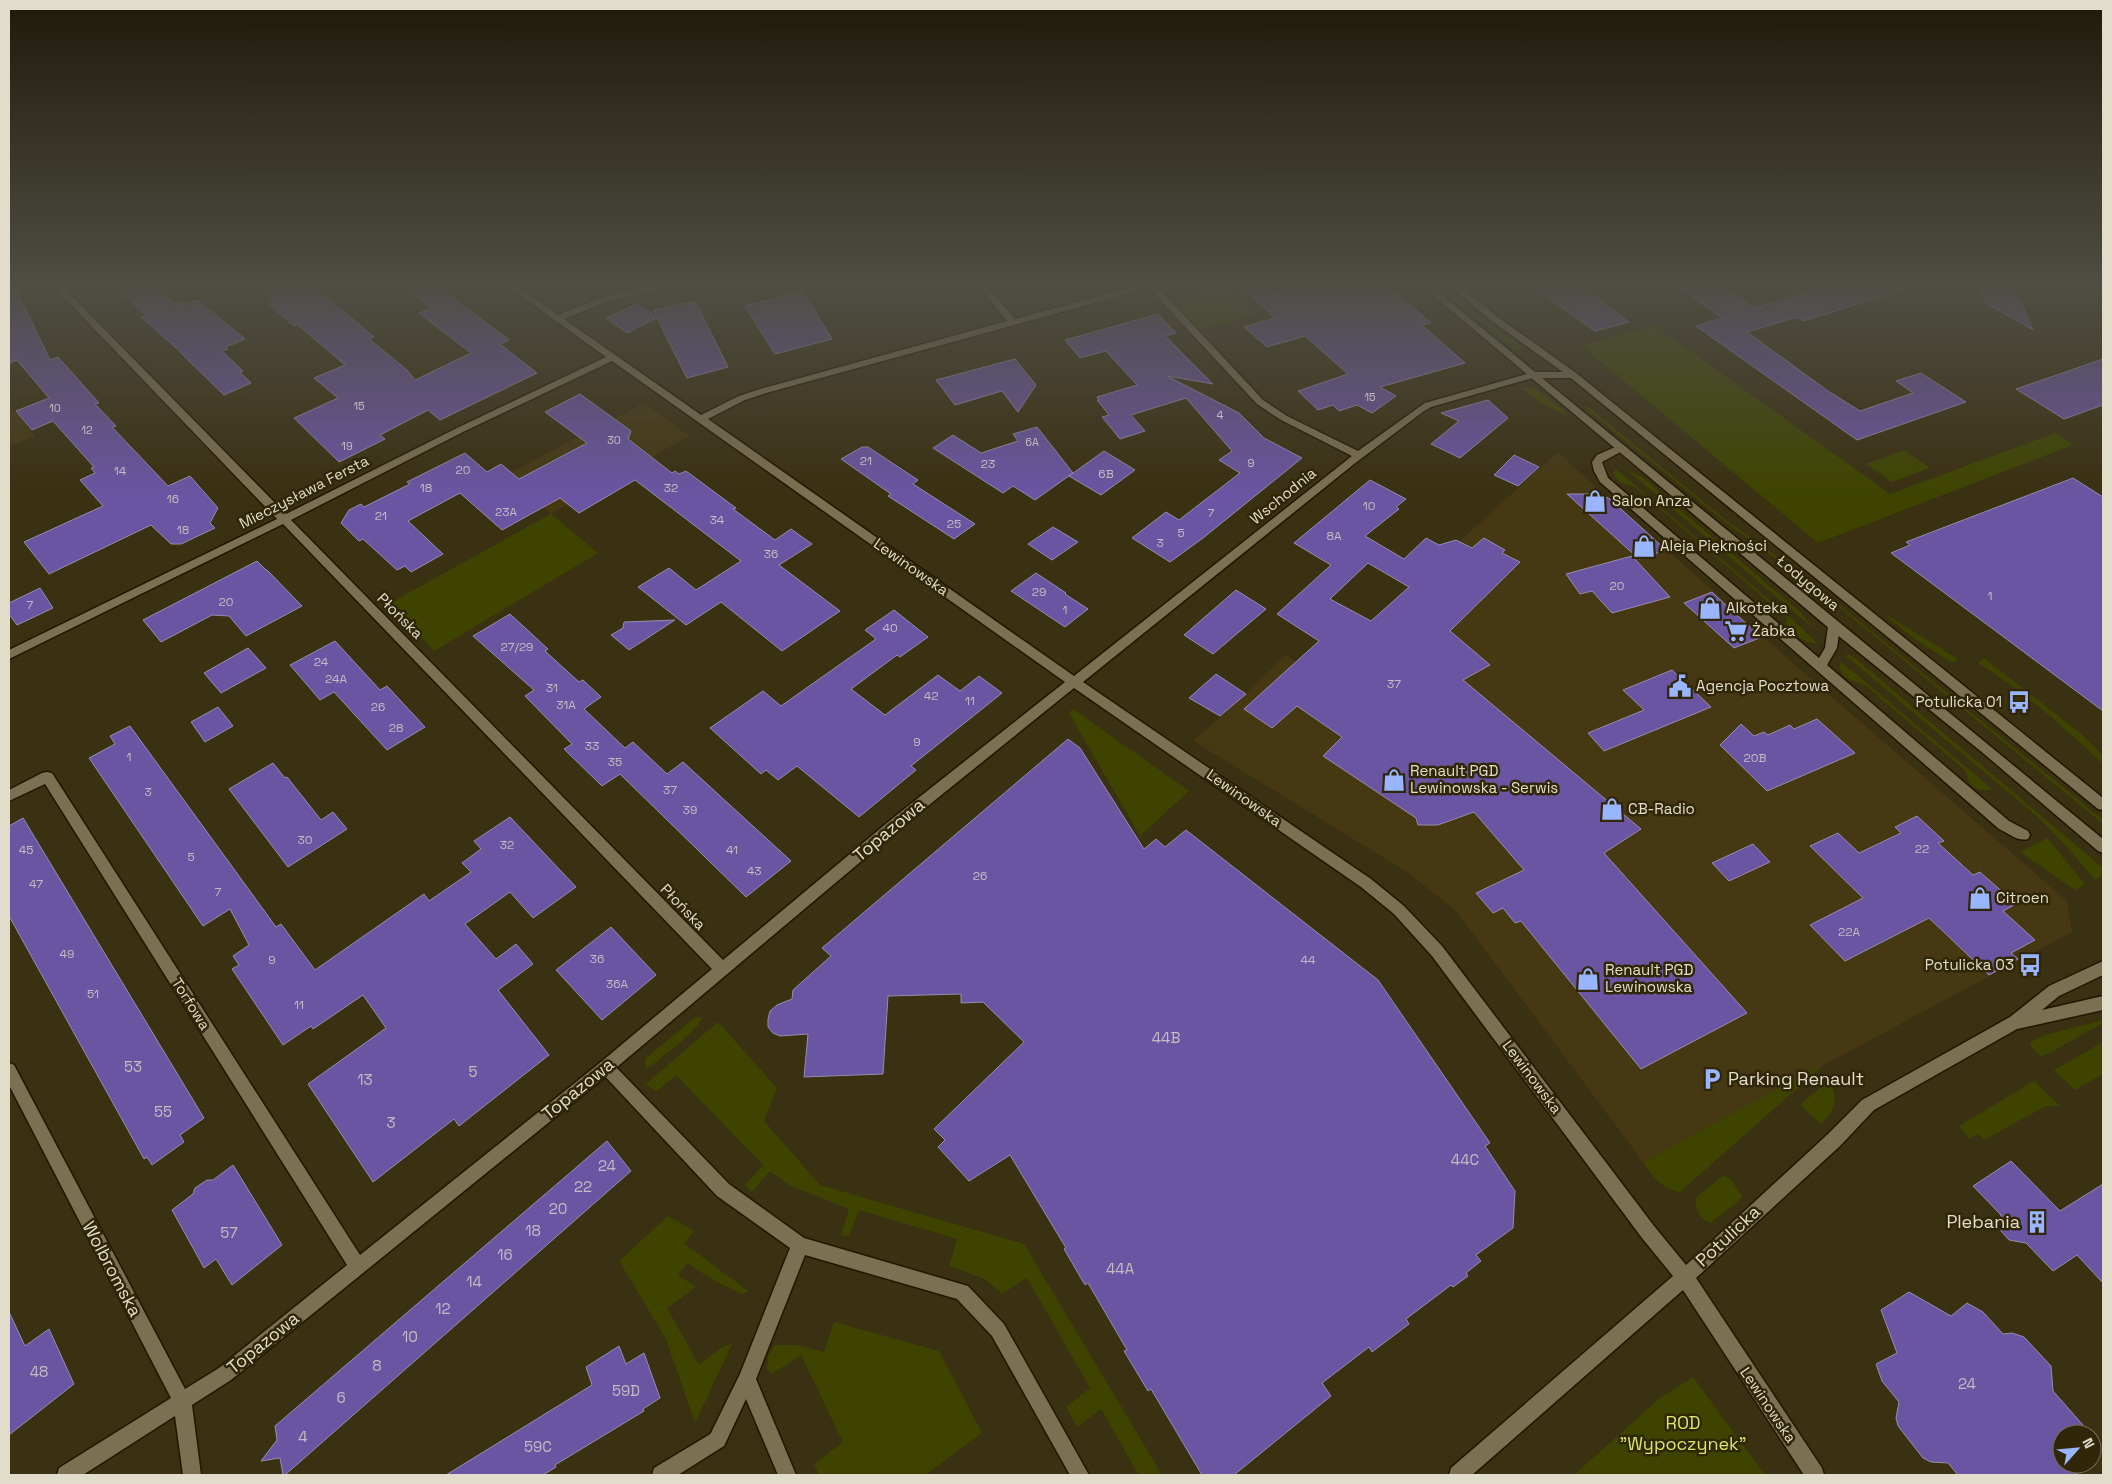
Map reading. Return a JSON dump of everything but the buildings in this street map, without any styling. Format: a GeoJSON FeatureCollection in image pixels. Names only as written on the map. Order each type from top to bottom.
{"type":"FeatureCollection","features":[{"type":"Feature","properties":{"kind":"street","name":"Płońska"},"geometry":{"type":"LineString","coordinates":[[123,354],[722,969]]}},
{"type":"Feature","properties":{"kind":"street","name":"Lewinowska"},"geometry":{"type":"LineString","coordinates":[[609,354],[1074,682],[1366,883],[1399,910],[1437,951],[1648,1232],[1685,1277],[1815,1475]]}},
{"type":"Feature","properties":{"kind":"street"},"geometry":{"type":"LineString","coordinates":[[701,419],[742,398],[763,391],[898,354]]}},
{"type":"Feature","properties":{"kind":"street"},"geometry":{"type":"LineString","coordinates":[[1215,354],[1260,402],[1280,415],[1358,455]]}},
{"type":"Feature","properties":{"kind":"street","name":"Łodygowa"},"geometry":{"type":"LineString","coordinates":[[1508,354],[2103,847]]}},
{"type":"Feature","properties":{"kind":"street","name":"Łodygowa"},"geometry":{"type":"LineString","coordinates":[[1544,354],[1573,375],[2103,805]]}},
{"type":"Feature","properties":{"kind":"street","name":"Mieczysława Fersta"},"geometry":{"type":"LineString","coordinates":[[9,655],[283,520],[460,430],[613,357]]}},
{"type":"Feature","properties":{"kind":"street","name":"Wschodnia"},"geometry":{"type":"LineString","coordinates":[[1074,682],[1092,670],[1358,455],[1428,405],[1533,375],[1573,375]]}},
{"type":"Feature","properties":{"kind":"street"},"geometry":{"type":"LineString","coordinates":[[1620,448],[1606,454],[1597,462],[1604,480],[2004,825],[2023,835]]}},
{"type":"Feature","properties":{"kind":"street"},"geometry":{"type":"LineString","coordinates":[[1820,666],[1831,648],[1834,626]]}},
{"type":"Feature","properties":{"kind":"street","name":"Topazowa"},"geometry":{"type":"LineString","coordinates":[[66,1475],[183,1403],[224,1374],[606,1067],[898,822],[1055,695],[1074,682]]}},
{"type":"Feature","properties":{"kind":"street","name":"Torfowa"},"geometry":{"type":"LineString","coordinates":[[9,796],[47,777],[358,1267]]}},
{"type":"Feature","properties":{"kind":"street","name":"Potulicka"},"geometry":{"type":"LineString","coordinates":[[1458,1475],[1685,1277],[1834,1140],[1868,1105],[2015,1022],[2054,991],[2103,968]]}},
{"type":"Feature","properties":{"kind":"street","name":"Potulicka"},"geometry":{"type":"LineString","coordinates":[[2015,1022],[2103,1003]]}},
{"type":"Feature","properties":{"kind":"street"},"geometry":{"type":"LineString","coordinates":[[606,1067],[723,1190],[800,1245],[962,1292],[998,1330],[1080,1475]]}},
{"type":"Feature","properties":{"kind":"street","name":"Wolbromska"},"geometry":{"type":"LineString","coordinates":[[9,1070],[183,1403],[192,1475]]}},
{"type":"Feature","properties":{"kind":"street"},"geometry":{"type":"LineString","coordinates":[[661,1475],[717,1439],[747,1378],[800,1245]]}},
{"type":"Feature","properties":{"kind":"street"},"geometry":{"type":"LineString","coordinates":[[747,1378],[787,1475]]}},
{"type":"Feature","properties":{"kind":"shaded area"},"geometry":{"type":"Polygon","coordinates":[[[644,403],[689,436],[551,514],[505,475],[644,403]]]}},
{"type":"Feature","properties":{"kind":"shaded area"},"geometry":{"type":"Polygon","coordinates":[[[9,404],[35,436],[9,447],[9,404]]]}},
{"type":"Feature","properties":{"kind":"shaded area"},"geometry":{"type":"Polygon","coordinates":[[[1558,452],[1600,491],[1601,495],[1614,502],[1795,665],[2067,901],[2072,932],[1643,1162],[1456,911],[1404,870],[1193,741],[1286,655],[1314,673],[1558,452]]]}},
{"type":"Feature","properties":{"kind":"green space"},"geometry":{"type":"Polygon","coordinates":[[[1592,354],[1695,354],[1890,494],[2055,433],[2073,445],[1818,543],[1592,354]]]}},
{"type":"Feature","properties":{"kind":"green space"},"geometry":{"type":"Polygon","coordinates":[[[1520,387],[1536,389],[1566,412],[1567,416],[1541,403],[1520,387]]]}},
{"type":"Feature","properties":{"kind":"green space"},"geometry":{"type":"Polygon","coordinates":[[[1587,406],[1727,521],[1802,574],[2103,820],[2103,822],[1845,612],[1724,521],[1584,407],[1587,406]]]}},
{"type":"Feature","properties":{"kind":"green space"},"geometry":{"type":"Polygon","coordinates":[[[1904,450],[1930,468],[1892,482],[1866,464],[1904,450]]]}},
{"type":"Feature","properties":{"kind":"green space"},"geometry":{"type":"Polygon","coordinates":[[[1616,469],[1794,621],[1817,643],[1808,642],[1800,638],[1786,625],[1788,619],[1635,487],[1619,482],[1613,473],[1616,469]]]}},
{"type":"Feature","properties":{"kind":"green space"},"geometry":{"type":"Polygon","coordinates":[[[1626,469],[1643,478],[1801,613],[1814,629],[1626,469]]]}},
{"type":"Feature","properties":{"kind":"green space"},"geometry":{"type":"Polygon","coordinates":[[[551,514],[598,553],[434,651],[390,603],[551,514]]]}},
{"type":"Feature","properties":{"kind":"green space"},"geometry":{"type":"Polygon","coordinates":[[[1888,616],[1958,659],[1953,663],[1919,642],[1888,616]]]}},
{"type":"Feature","properties":{"kind":"green space"},"geometry":{"type":"Polygon","coordinates":[[[1845,655],[1850,655],[1857,660],[2103,868],[2103,875],[2095,880],[2039,818],[1845,655]]]}},
{"type":"Feature","properties":{"kind":"green space"},"geometry":{"type":"Polygon","coordinates":[[[1984,658],[2079,732],[2103,756],[2103,764],[2059,723],[1996,674],[1978,663],[1984,658]]]}},
{"type":"Feature","properties":{"kind":"green space"},"geometry":{"type":"Polygon","coordinates":[[[1840,662],[1993,790],[1977,789],[1971,785],[1966,771],[1865,685],[1847,678],[1841,671],[1840,662]]]}},
{"type":"Feature","properties":{"kind":"green space"},"geometry":{"type":"Polygon","coordinates":[[[1073,709],[1189,791],[1140,836],[1069,713],[1073,709]]]}},
{"type":"Feature","properties":{"kind":"green space"},"geometry":{"type":"Polygon","coordinates":[[[2047,838],[2085,884],[2075,890],[2020,852],[2047,838]]]}},
{"type":"Feature","properties":{"kind":"green space"},"geometry":{"type":"Polygon","coordinates":[[[694,1018],[702,1018],[699,1024],[678,1045],[647,1069],[645,1066],[646,1058],[694,1018]]]}},
{"type":"Feature","properties":{"kind":"green space"},"geometry":{"type":"Polygon","coordinates":[[[2103,1020],[2103,1023],[2042,1057],[2030,1046],[2031,1042],[2045,1035],[2103,1020]]]}},
{"type":"Feature","properties":{"kind":"green space"},"geometry":{"type":"Polygon","coordinates":[[[718,1022],[777,1088],[764,1121],[820,1185],[1024,1244],[1162,1475],[1139,1475],[1101,1409],[1077,1427],[1066,1407],[1090,1388],[1027,1278],[1002,1294],[985,1279],[949,1266],[957,1239],[859,1210],[849,1236],[841,1235],[849,1209],[789,1185],[770,1171],[752,1192],[745,1185],[763,1165],[676,1075],[656,1092],[646,1084],[718,1022]]]}},
{"type":"Feature","properties":{"kind":"green space"},"geometry":{"type":"Polygon","coordinates":[[[2103,1042],[2103,1074],[2075,1090],[2054,1070],[2103,1042]]]}},
{"type":"Feature","properties":{"kind":"green space"},"geometry":{"type":"Polygon","coordinates":[[[1820,1066],[1680,1192],[1658,1182],[1643,1162],[1820,1066]]]}},
{"type":"Feature","properties":{"kind":"green space"},"geometry":{"type":"Polygon","coordinates":[[[1829,1080],[1834,1093],[1834,1104],[1830,1113],[1821,1124],[1800,1105],[1829,1080]]]}},
{"type":"Feature","properties":{"kind":"green space"},"geometry":{"type":"Polygon","coordinates":[[[2034,1081],[2060,1106],[2046,1106],[1984,1140],[1978,1134],[1970,1139],[1959,1126],[2034,1081]]]}},
{"type":"Feature","properties":{"kind":"green space"},"geometry":{"type":"Polygon","coordinates":[[[1724,1175],[1732,1181],[1742,1196],[1738,1202],[1710,1223],[1703,1219],[1699,1213],[1695,1198],[1724,1175]]]}},
{"type":"Feature","properties":{"kind":"green space"},"geometry":{"type":"Polygon","coordinates":[[[668,1216],[694,1231],[684,1243],[748,1291],[742,1294],[715,1281],[687,1263],[678,1275],[696,1287],[667,1308],[699,1365],[722,1347],[732,1344],[695,1423],[666,1339],[619,1261],[668,1216]]]}},
{"type":"Feature","properties":{"kind":"green space"},"geometry":{"type":"Polygon","coordinates":[[[834,1322],[939,1351],[982,1433],[925,1475],[819,1475],[814,1464],[843,1442],[801,1355],[772,1374],[767,1369],[768,1356],[775,1345],[797,1345],[824,1352],[834,1322]]]}},
{"type":"Feature","properties":{"kind":"green space","name":"ROD \"Wypoczynek\""},"geometry":{"type":"Polygon","coordinates":[[[1693,1377],[1765,1475],[1574,1475],[1660,1398],[1693,1377]]]}},
{"type":"Feature","properties":{"kind":"place","name":"Salon Anza"},"geometry":{"type":"Point","coordinates":[1595,501]}},
{"type":"Feature","properties":{"kind":"place","name":"Aleja Piękności"},"geometry":{"type":"Point","coordinates":[1644,546]}},
{"type":"Feature","properties":{"kind":"place","name":"Alkoteka"},"geometry":{"type":"Point","coordinates":[1710,608]}},
{"type":"Feature","properties":{"kind":"place","name":"Żabka"},"geometry":{"type":"Point","coordinates":[1736,631]}},
{"type":"Feature","properties":{"kind":"place","name":"Agencja Pocztowa"},"geometry":{"type":"Point","coordinates":[1680,686]}},
{"type":"Feature","properties":{"kind":"place","name":"Potulicka 01"},"geometry":{"type":"Point","coordinates":[2019,702]}},
{"type":"Feature","properties":{"kind":"place","name":"Renault PGD Lewinowska - Serwis"},"geometry":{"type":"Point","coordinates":[1394,780]}},
{"type":"Feature","properties":{"kind":"place","name":"CB-Radio"},"geometry":{"type":"Point","coordinates":[1612,809]}},
{"type":"Feature","properties":{"kind":"place","name":"Citroen"},"geometry":{"type":"Point","coordinates":[1980,898]}},
{"type":"Feature","properties":{"kind":"place","name":"Potulicka 03"},"geometry":{"type":"Point","coordinates":[2030,965]}},
{"type":"Feature","properties":{"kind":"place","name":"Renault PGD Lewinowska"},"geometry":{"type":"Point","coordinates":[1588,979]}},
{"type":"Feature","properties":{"kind":"place","name":"Parking Renault"},"geometry":{"type":"Point","coordinates":[1712,1079]}},
{"type":"Feature","properties":{"kind":"place","name":"Plebania"},"geometry":{"type":"Point","coordinates":[2037,1222]}}]}
